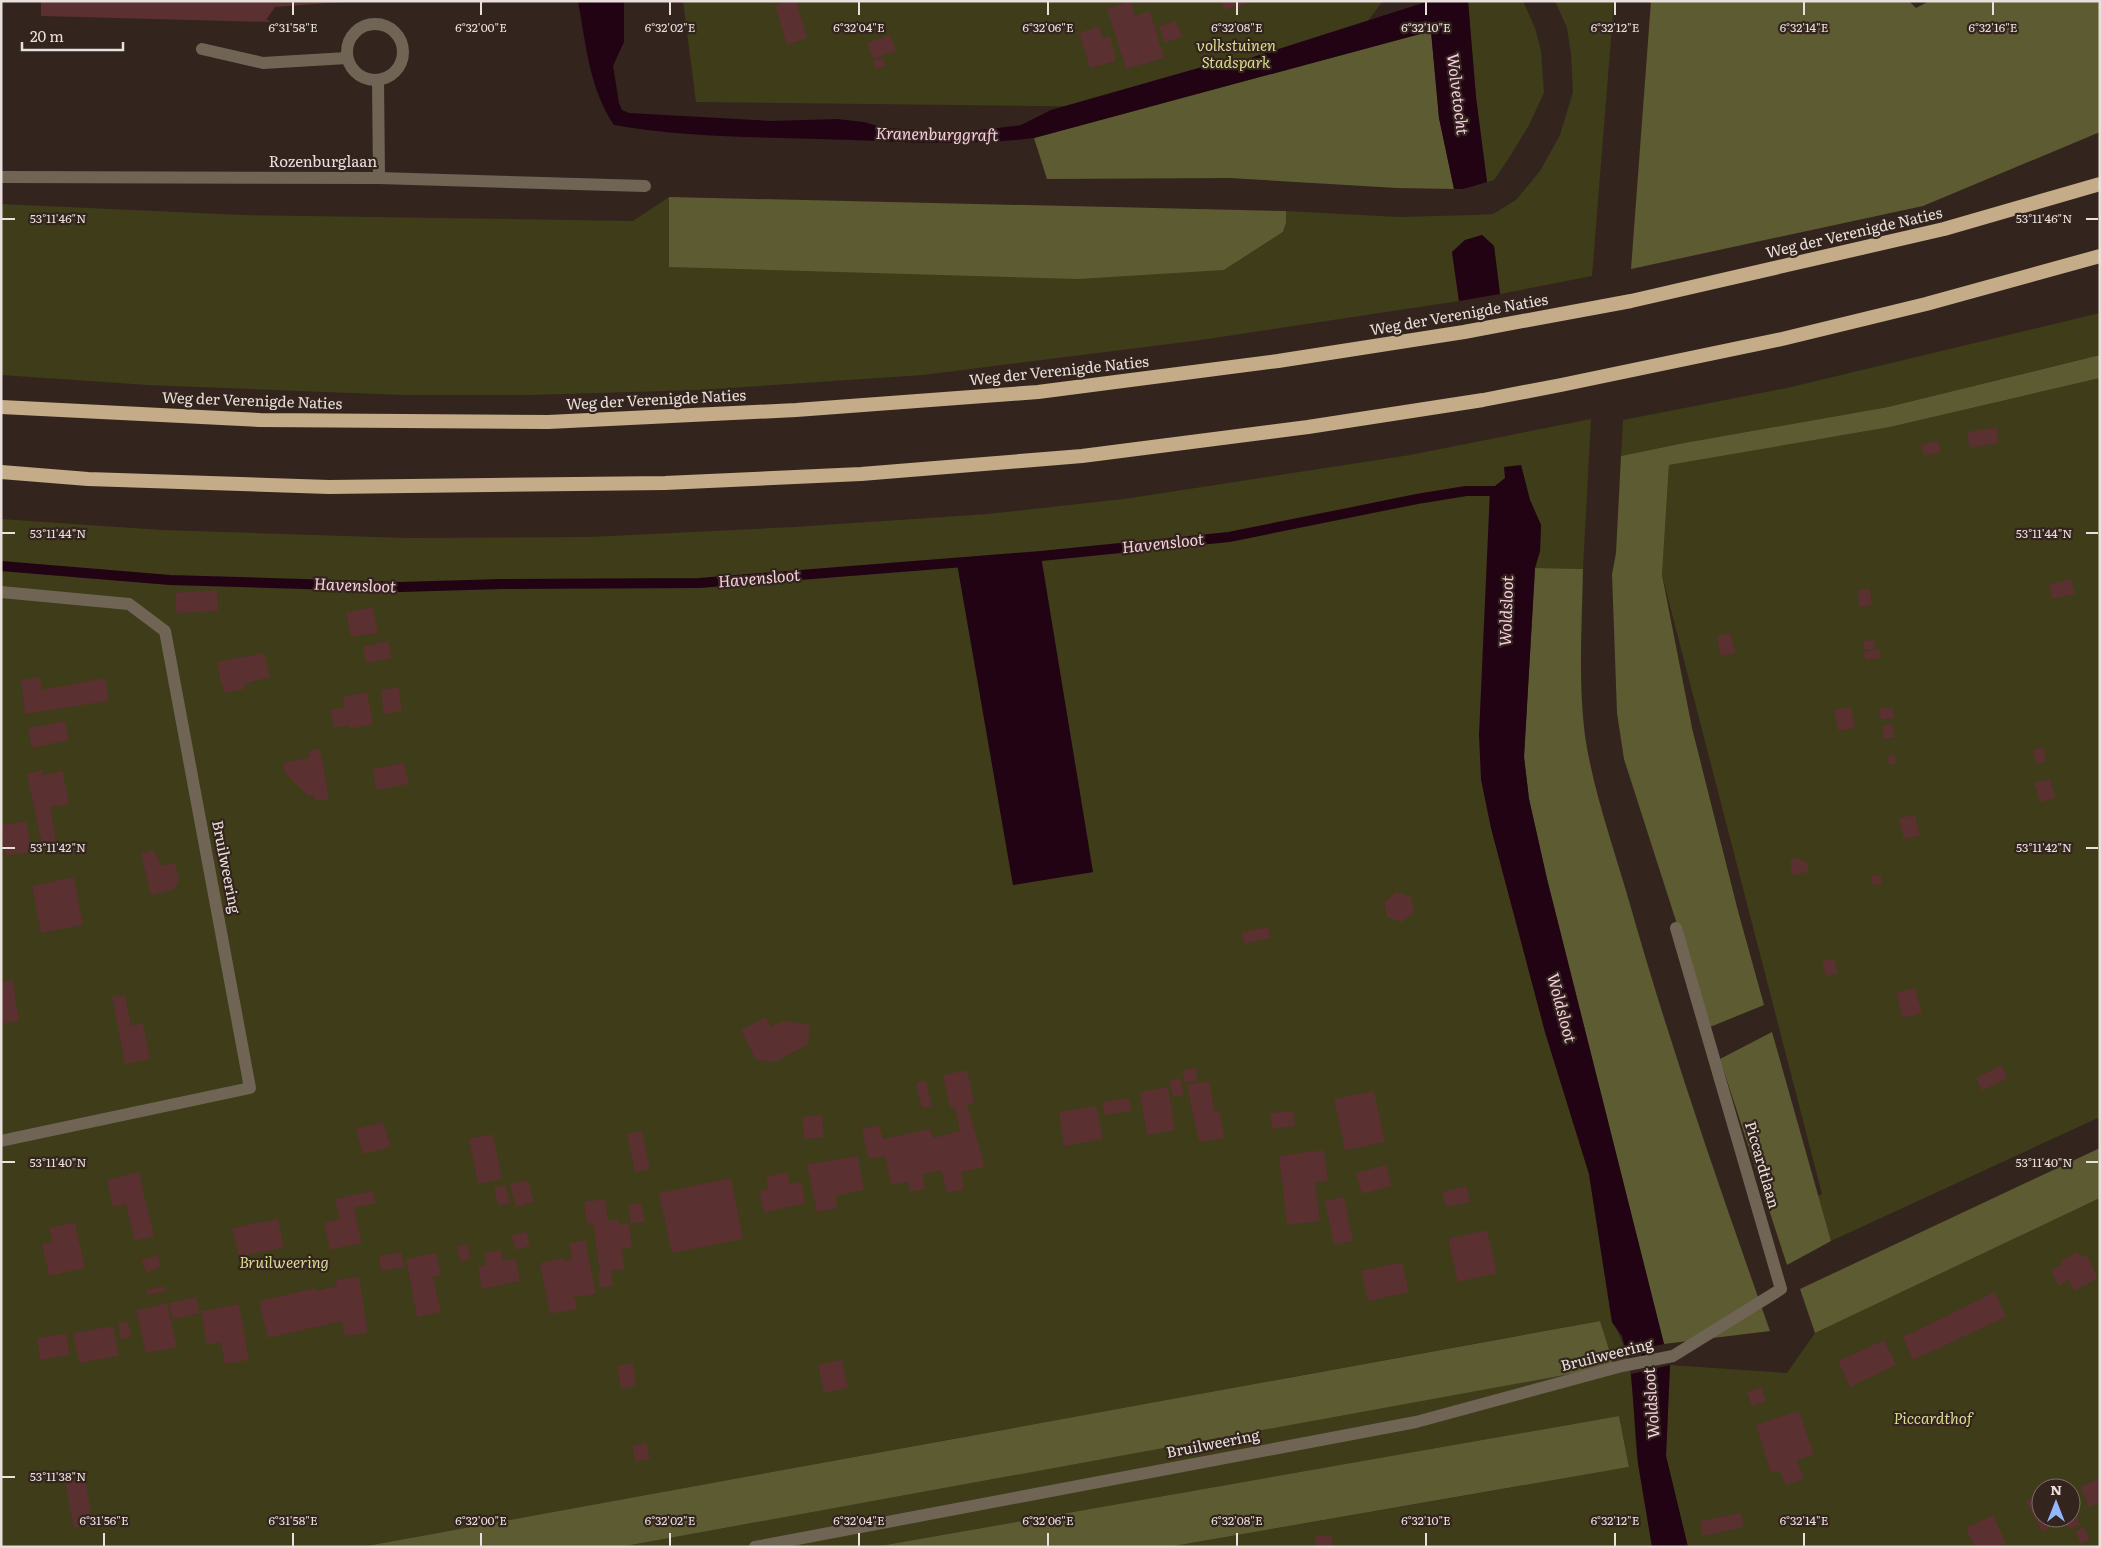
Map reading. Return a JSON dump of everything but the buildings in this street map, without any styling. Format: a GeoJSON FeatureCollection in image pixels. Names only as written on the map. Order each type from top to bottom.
{"type":"FeatureCollection","features":[{"type":"Feature","properties":{"kind":"highway","name":"Weg der Verenigde Naties"},"geometry":{"type":"LineString","coordinates":[[1,407],[260,420],[548,422],[796,410],[1038,392],[1298,358],[1464,332],[1631,301],[1944,228],[2100,184]]}},
{"type":"Feature","properties":{"kind":"highway"},"geometry":{"type":"LineString","coordinates":[[1,472],[88,479],[329,487],[665,483],[861,474],[1082,456],[1308,427],[1483,400],[1570,383],[1782,339],[1926,304],[2100,256]]}},
{"type":"Feature","properties":{"kind":"street"},"geometry":{"type":"LineString","coordinates":[[371,24],[380,24],[389,28],[401,42],[402,60],[398,68],[391,75],[378,80],[364,78],[356,73],[347,58],[349,40],[355,32],[371,24]]}},
{"type":"Feature","properties":{"kind":"street"},"geometry":{"type":"LineString","coordinates":[[202,48],[263,63],[347,58]]}},
{"type":"Feature","properties":{"kind":"street"},"geometry":{"type":"LineString","coordinates":[[378,80],[379,178]]}},
{"type":"Feature","properties":{"kind":"street","name":"Rozenburglaan"},"geometry":{"type":"LineString","coordinates":[[1,177],[379,178],[644,186]]}},
{"type":"Feature","properties":{"kind":"street","name":"Bruilweering"},"geometry":{"type":"LineString","coordinates":[[1,592],[130,604],[165,631],[250,1088],[1,1141]]}},
{"type":"Feature","properties":{"kind":"street","name":"Piccardtlaan"},"geometry":{"type":"LineString","coordinates":[[1673,1356],[1782,1290],[1676,928]]}},
{"type":"Feature","properties":{"kind":"street","name":"Bruilweering"},"geometry":{"type":"LineString","coordinates":[[755,1547],[1416,1422],[1622,1366],[1673,1356]]}},
{"type":"Feature","properties":{"kind":"green space","name":"volkstuinen Stadspark"},"geometry":{"type":"Polygon","coordinates":[[[683,1],[1383,1],[1301,109],[696,102],[683,1]]]}},
{"type":"Feature","properties":{"kind":"green space"},"geometry":{"type":"Polygon","coordinates":[[[1468,1],[1523,1],[1535,28],[1541,51],[1544,93],[1529,125],[1509,158],[1494,180],[1487,182],[1476,97],[1468,1]]]}},
{"type":"Feature","properties":{"kind":"green space"},"geometry":{"type":"Polygon","coordinates":[[[1555,1],[1614,1],[1592,276],[1500,294],[1494,246],[1482,235],[1465,240],[1452,252],[1459,301],[1201,340],[923,375],[699,390],[530,395],[403,395],[148,385],[1,375],[1,204],[242,215],[633,221],[669,197],[669,267],[1224,270],[1283,232],[1286,223],[1286,211],[1399,217],[1493,214],[1516,200],[1540,171],[1560,135],[1573,92],[1571,54],[1567,28],[1555,1]]]}},
{"type":"Feature","properties":{"kind":"green space"},"geometry":{"type":"Polygon","coordinates":[[[2100,313],[2100,355],[1888,407],[1621,456],[1623,420],[1787,388],[2100,313]]]}},
{"type":"Feature","properties":{"kind":"green space"},"geometry":{"type":"Polygon","coordinates":[[[2100,378],[2100,1117],[1831,1241],[1818,1196],[1822,1194],[1662,575],[1669,465],[1890,427],[2100,378]]]}},
{"type":"Feature","properties":{"kind":"green space","name":"Bruilweering"},"geometry":{"type":"Polygon","coordinates":[[[1591,419],[1583,569],[1535,568],[1540,551],[1541,525],[1530,500],[1521,465],[1505,478],[1481,779],[1491,828],[1545,1032],[1589,1174],[1612,1322],[1621,1338],[1630,1372],[1638,1463],[1652,1547],[1169,1547],[1629,1467],[1619,1416],[874,1547],[620,1547],[1613,1366],[1599,1321],[361,1547],[1,1547],[1,519],[162,530],[406,538],[590,537],[794,527],[988,514],[1124,499],[1410,455],[1591,419]],[[957,563],[1013,885],[1093,872],[957,563]]]}},
{"type":"Feature","properties":{"kind":"green space","name":"Piccardthof"},"geometry":{"type":"Polygon","coordinates":[[[2100,1198],[2100,1547],[1688,1547],[1666,1456],[1670,1365],[1787,1373],[1815,1333],[2100,1198]]]}},
{"type":"Feature","properties":{"kind":"shaded area"},"geometry":{"type":"Polygon","coordinates":[[[1651,1],[1909,1],[1916,8],[1929,1],[2100,1],[2100,132],[1923,206],[1631,269],[1651,1]]]}},
{"type":"Feature","properties":{"kind":"shaded area"},"geometry":{"type":"Polygon","coordinates":[[[1431,31],[1439,118],[1454,189],[1397,188],[1230,178],[1047,179],[1034,138],[1431,31]]]}},
{"type":"Feature","properties":{"kind":"shaded area"},"geometry":{"type":"Polygon","coordinates":[[[669,197],[1286,211],[1286,223],[1283,232],[1224,270],[1078,279],[669,267],[669,197]]]}},
{"type":"Feature","properties":{"kind":"shaded area"},"geometry":{"type":"Polygon","coordinates":[[[2100,355],[2100,378],[1890,427],[1669,465],[1662,575],[1692,728],[1738,911],[1764,1005],[1710,1027],[1624,759],[1617,713],[1612,574],[1616,553],[1621,456],[1888,407],[2100,355]]]}},
{"type":"Feature","properties":{"kind":"shaded area"},"geometry":{"type":"Polygon","coordinates":[[[1535,568],[1583,569],[1581,652],[1583,715],[1593,777],[1678,1063],[1770,1331],[1664,1344],[1547,879],[1529,799],[1524,757],[1535,568]]]}},
{"type":"Feature","properties":{"kind":"shaded area"},"geometry":{"type":"Polygon","coordinates":[[[1772,1032],[1831,1241],[1787,1265],[1720,1059],[1772,1032]]]}},
{"type":"Feature","properties":{"kind":"shaded area"},"geometry":{"type":"Polygon","coordinates":[[[2100,1148],[2100,1198],[1815,1333],[1800,1289],[2100,1148]]]}},
{"type":"Feature","properties":{"kind":"shaded area"},"geometry":{"type":"Polygon","coordinates":[[[1600,1321],[1614,1366],[620,1547],[361,1547],[1600,1321]]]}},
{"type":"Feature","properties":{"kind":"shaded area"},"geometry":{"type":"Polygon","coordinates":[[[1619,1416],[1629,1467],[1168,1547],[874,1547],[1619,1416]]]}},
{"type":"Feature","properties":{"kind":"water"},"geometry":{"type":"Polygon","coordinates":[[[578,1],[624,1],[624,42],[613,66],[619,103],[622,110],[629,113],[771,121],[837,119],[864,122],[884,128],[956,132],[1021,125],[1051,110],[1223,61],[1225,66],[1429,1],[1468,1],[1476,97],[1487,182],[1463,189],[1454,189],[1439,118],[1431,31],[1034,138],[953,143],[742,137],[665,132],[614,125],[599,96],[594,81],[586,49],[578,1]]]}},
{"type":"Feature","properties":{"kind":"water"},"geometry":{"type":"Polygon","coordinates":[[[1482,235],[1494,246],[1500,294],[1459,301],[1452,252],[1465,240],[1482,235]]]}},
{"type":"Feature","properties":{"kind":"water"},"geometry":{"type":"Polygon","coordinates":[[[1521,465],[1530,500],[1541,525],[1540,551],[1535,568],[1524,757],[1529,799],[1547,879],[1664,1344],[1626,1352],[1622,1336],[1612,1322],[1589,1174],[1545,1032],[1491,828],[1481,779],[1479,735],[1490,490],[1505,478],[1504,467],[1521,465]]]}},
{"type":"Feature","properties":{"kind":"water"},"geometry":{"type":"Polygon","coordinates":[[[1041,556],[1093,872],[1013,885],[957,563],[1041,556]]]}},
{"type":"Feature","properties":{"kind":"water"},"geometry":{"type":"Polygon","coordinates":[[[1670,1365],[1666,1456],[1688,1547],[1652,1547],[1638,1463],[1631,1374],[1670,1365]]]}},
{"type":"Feature","properties":{"kind":"waterway","name":"Havensloot"},"geometry":{"type":"LineString","coordinates":[[1,566],[170,580],[401,587],[501,584],[699,583],[1041,556],[1229,537],[1417,499],[1466,491],[1503,491]]}},
{"type":"Feature","properties":{"kind":"waterway","name":"Woldsloot"},"geometry":{"type":"LineString","coordinates":[[1642,1335],[1648,1360],[1649,1382]]}},
{"type":"Feature","properties":{"kind":"water label","name":"Wolvetocht"},"geometry":{"type":"Point","coordinates":[1458,94]}},
{"type":"Feature","properties":{"kind":"water label","name":"Kranenburggraft"},"geometry":{"type":"Point","coordinates":[937,134]}}]}
